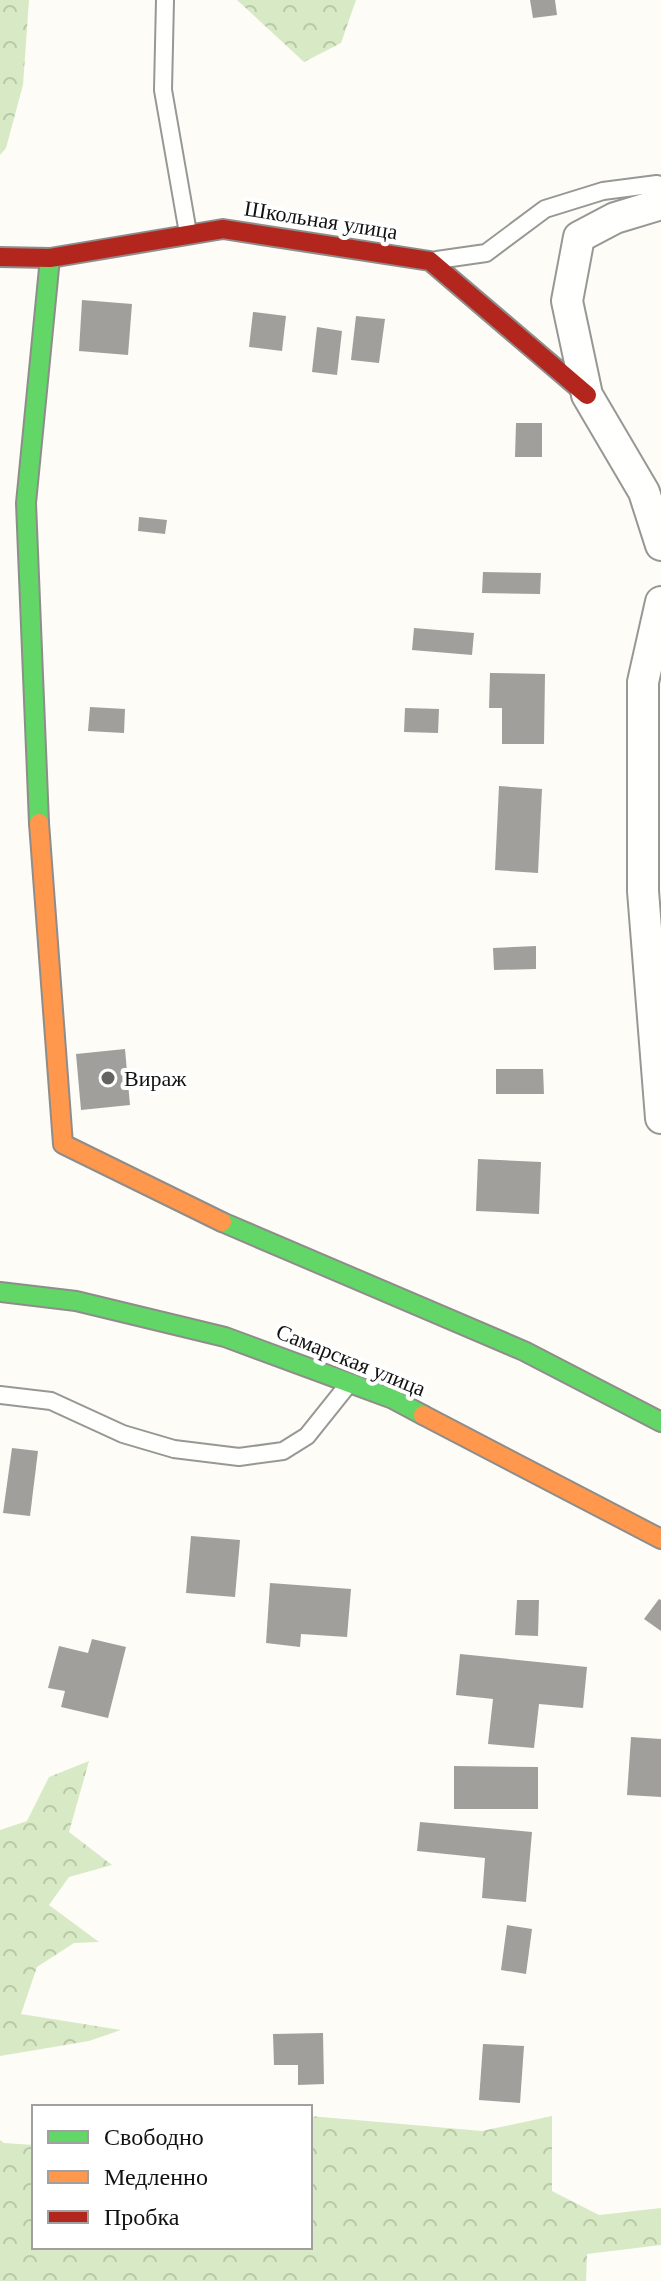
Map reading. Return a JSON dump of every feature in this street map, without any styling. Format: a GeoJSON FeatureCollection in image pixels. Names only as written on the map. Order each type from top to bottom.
{"type":"FeatureCollection","features":[{"type":"Feature","properties":{"kind":"street"},"geometry":{"type":"LineString","coordinates":[[661,204],[615,218],[579,237],[567,301],[587,395],[644,492],[661,545]]}},
{"type":"Feature","properties":{"kind":"street","name":"Школьная улица"},"geometry":{"type":"LineString","coordinates":[[0,257],[50,258],[223,229],[430,261]]}},
{"type":"Feature","properties":{"kind":"street"},"geometry":{"type":"LineString","coordinates":[[50,258],[26,503],[40,856],[63,1144],[258,1239],[524,1351],[661,1422]]}},
{"type":"Feature","properties":{"kind":"street"},"geometry":{"type":"LineString","coordinates":[[430,261],[587,395]]}},
{"type":"Feature","properties":{"kind":"street"},"geometry":{"type":"LineString","coordinates":[[661,602],[643,682],[661,1118]]}},
{"type":"Feature","properties":{"kind":"street","name":"Самарская улица"},"geometry":{"type":"LineString","coordinates":[[0,1292],[76,1301],[225,1337],[393,1399],[661,1539]]}},
{"type":"Feature","properties":{"kind":"lane"},"geometry":{"type":"LineString","coordinates":[[165,0],[163,90],[188,235]]}},
{"type":"Feature","properties":{"kind":"lane"},"geometry":{"type":"LineString","coordinates":[[430,261],[486,253],[545,209],[603,191],[661,186]]}},
{"type":"Feature","properties":{"kind":"lane"},"geometry":{"type":"LineString","coordinates":[[0,1395],[51,1401],[123,1434],[174,1449],[239,1457],[283,1451],[307,1436],[350,1383]]}},
{"type":"Feature","properties":{"kind":"green space"},"geometry":{"type":"Polygon","coordinates":[[[0,0],[29,0],[23,85],[6,148],[0,155],[0,0]]]}},
{"type":"Feature","properties":{"kind":"green space"},"geometry":{"type":"Polygon","coordinates":[[[237,0],[356,0],[341,43],[304,62],[237,0]]]}},
{"type":"Feature","properties":{"kind":"green space"},"geometry":{"type":"Polygon","coordinates":[[[89,1761],[69,1832],[112,1865],[69,1877],[49,1905],[99,1942],[74,1943],[37,1967],[21,2014],[121,2030],[89,2041],[0,2056],[0,1830],[27,1821],[49,1777],[89,1761]]]}},
{"type":"Feature","properties":{"kind":"green space"},"geometry":{"type":"Polygon","coordinates":[[[312,2116],[482,2131],[552,2116],[552,2191],[599,2215],[661,2208],[661,2245],[587,2254],[586,2281],[0,2281],[0,2140],[32,2145],[32,2249],[312,2249],[312,2116]]]}},
{"type":"Feature","properties":{"kind":"building"},"geometry":{"type":"Polygon","coordinates":[[[530,0],[555,0],[557,15],[533,18],[530,0]]]}},
{"type":"Feature","properties":{"kind":"building"},"geometry":{"type":"Polygon","coordinates":[[[82,300],[132,304],[128,355],[79,351],[82,300]]]}},
{"type":"Feature","properties":{"kind":"building"},"geometry":{"type":"Polygon","coordinates":[[[253,312],[286,316],[282,351],[249,347],[253,312]]]}},
{"type":"Feature","properties":{"kind":"building"},"geometry":{"type":"Polygon","coordinates":[[[356,316],[385,319],[379,363],[351,360],[356,316]]]}},
{"type":"Feature","properties":{"kind":"building"},"geometry":{"type":"Polygon","coordinates":[[[317,327],[342,331],[337,375],[312,372],[317,327]]]}},
{"type":"Feature","properties":{"kind":"building"},"geometry":{"type":"Polygon","coordinates":[[[516,423],[542,423],[542,457],[515,457],[516,423]]]}},
{"type":"Feature","properties":{"kind":"building"},"geometry":{"type":"Polygon","coordinates":[[[139,517],[167,520],[165,534],[138,531],[139,517]]]}},
{"type":"Feature","properties":{"kind":"building"},"geometry":{"type":"Polygon","coordinates":[[[483,572],[541,573],[540,594],[482,593],[483,572]]]}},
{"type":"Feature","properties":{"kind":"building"},"geometry":{"type":"Polygon","coordinates":[[[414,628],[474,633],[472,655],[412,650],[414,628]]]}},
{"type":"Feature","properties":{"kind":"building"},"geometry":{"type":"Polygon","coordinates":[[[490,673],[545,674],[544,744],[502,744],[502,708],[489,708],[490,673]]]}},
{"type":"Feature","properties":{"kind":"building"},"geometry":{"type":"Polygon","coordinates":[[[90,707],[125,709],[124,733],[88,731],[90,707]]]}},
{"type":"Feature","properties":{"kind":"building"},"geometry":{"type":"Polygon","coordinates":[[[405,708],[439,709],[438,733],[404,732],[405,708]]]}},
{"type":"Feature","properties":{"kind":"building"},"geometry":{"type":"Polygon","coordinates":[[[499,786],[542,789],[538,873],[495,870],[499,786]]]}},
{"type":"Feature","properties":{"kind":"building"},"geometry":{"type":"Polygon","coordinates":[[[536,946],[536,969],[494,970],[493,948],[536,946]]]}},
{"type":"Feature","properties":{"kind":"building"},"geometry":{"type":"Polygon","coordinates":[[[125,1049],[130,1105],[81,1110],[76,1054],[125,1049]]]}},
{"type":"Feature","properties":{"kind":"building"},"geometry":{"type":"Polygon","coordinates":[[[496,1069],[543,1069],[544,1094],[496,1094],[496,1069]]]}},
{"type":"Feature","properties":{"kind":"building"},"geometry":{"type":"Polygon","coordinates":[[[478,1159],[541,1162],[539,1214],[476,1211],[478,1159]]]}},
{"type":"Feature","properties":{"kind":"building"},"geometry":{"type":"Polygon","coordinates":[[[12,1448],[38,1451],[30,1516],[3,1513],[12,1448]]]}},
{"type":"Feature","properties":{"kind":"building"},"geometry":{"type":"Polygon","coordinates":[[[191,1536],[240,1540],[235,1597],[186,1593],[191,1536]]]}},
{"type":"Feature","properties":{"kind":"building"},"geometry":{"type":"Polygon","coordinates":[[[270,1583],[351,1589],[347,1637],[301,1634],[300,1647],[266,1643],[270,1583]]]}},
{"type":"Feature","properties":{"kind":"building"},"geometry":{"type":"Polygon","coordinates":[[[517,1600],[539,1600],[538,1636],[515,1635],[517,1600]]]}},
{"type":"Feature","properties":{"kind":"building"},"geometry":{"type":"Polygon","coordinates":[[[661,1600],[661,1631],[644,1619],[661,1600]]]}},
{"type":"Feature","properties":{"kind":"building"},"geometry":{"type":"Polygon","coordinates":[[[92,1639],[126,1647],[108,1718],[61,1707],[65,1691],[48,1688],[59,1646],[88,1653],[92,1639]]]}},
{"type":"Feature","properties":{"kind":"building"},"geometry":{"type":"Polygon","coordinates":[[[460,1654],[587,1667],[583,1708],[539,1704],[534,1748],[488,1744],[493,1699],[456,1695],[460,1654]]]}},
{"type":"Feature","properties":{"kind":"building"},"geometry":{"type":"Polygon","coordinates":[[[631,1737],[661,1739],[661,1797],[627,1795],[631,1737]]]}},
{"type":"Feature","properties":{"kind":"building"},"geometry":{"type":"Polygon","coordinates":[[[454,1766],[538,1767],[538,1809],[454,1809],[454,1766]]]}},
{"type":"Feature","properties":{"kind":"building"},"geometry":{"type":"Polygon","coordinates":[[[420,1822],[532,1832],[526,1902],[482,1898],[485,1858],[417,1851],[420,1822]]]}},
{"type":"Feature","properties":{"kind":"building"},"geometry":{"type":"Polygon","coordinates":[[[507,1925],[532,1929],[526,1974],[501,1970],[507,1925]]]}},
{"type":"Feature","properties":{"kind":"building"},"geometry":{"type":"Polygon","coordinates":[[[323,2033],[324,2084],[298,2085],[298,2065],[274,2065],[273,2034],[323,2033]]]}},
{"type":"Feature","properties":{"kind":"building"},"geometry":{"type":"Polygon","coordinates":[[[483,2044],[524,2046],[520,2103],[479,2100],[483,2044]]]}},
{"type":"Feature","properties":{"kind":"traffic: fast"},"geometry":{"type":"LineString","coordinates":[[39,823],[26,503],[50,258]]}},
{"type":"Feature","properties":{"kind":"traffic: fast"},"geometry":{"type":"LineString","coordinates":[[222,1222],[524,1351],[661,1422]]}},
{"type":"Feature","properties":{"kind":"traffic: fast"},"geometry":{"type":"LineString","coordinates":[[0,1292],[76,1301],[225,1337],[393,1399],[423,1415]]}},
{"type":"Feature","properties":{"kind":"traffic: slow"},"geometry":{"type":"LineString","coordinates":[[39,823],[63,1144],[222,1222]]}},
{"type":"Feature","properties":{"kind":"traffic: slow"},"geometry":{"type":"LineString","coordinates":[[423,1415],[661,1539]]}},
{"type":"Feature","properties":{"kind":"traffic: jam"},"geometry":{"type":"LineString","coordinates":[[0,257],[50,258],[223,229],[430,261],[587,395]]}},
{"type":"Feature","properties":{"kind":"place","name":"Вираж"},"geometry":{"type":"Point","coordinates":[108,1078]}}]}
